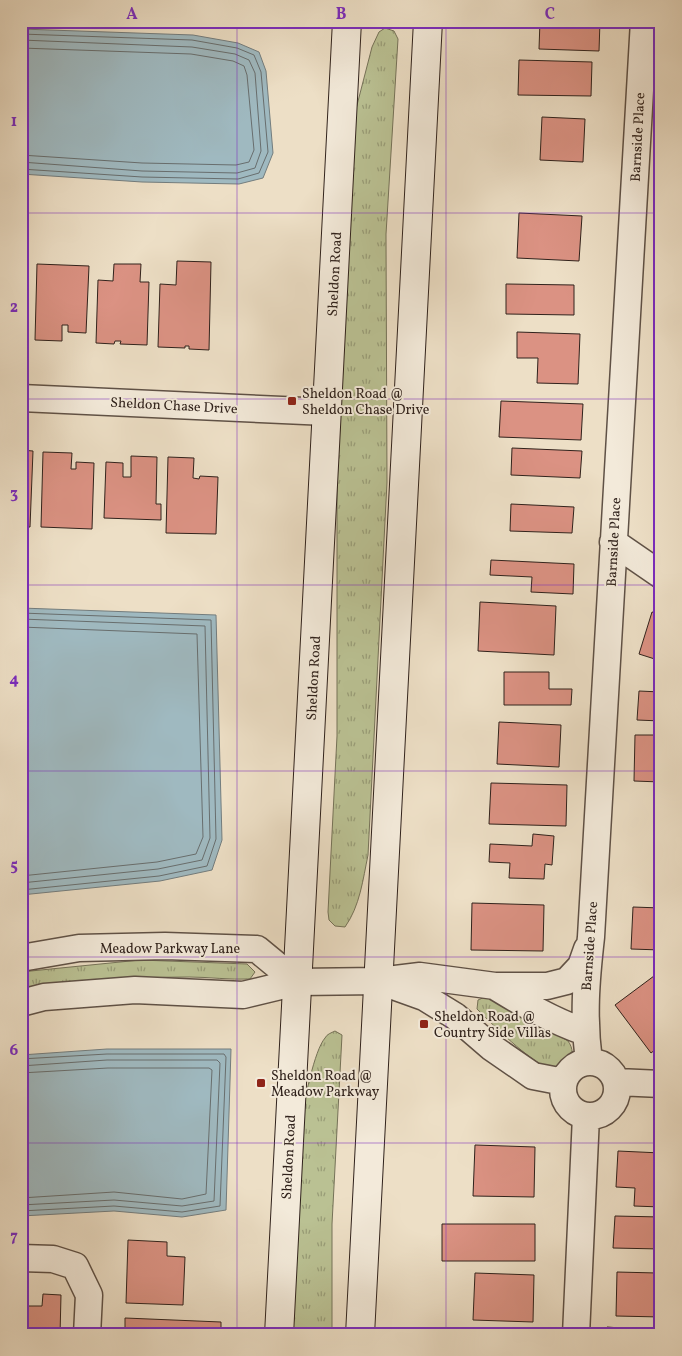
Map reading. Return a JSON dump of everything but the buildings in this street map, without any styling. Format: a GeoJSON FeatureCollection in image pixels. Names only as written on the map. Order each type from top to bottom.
{"type":"FeatureCollection","features":[{"type":"Feature","properties":{"kind":"main road","name":"Sheldon Road"},"geometry":{"type":"LineString","coordinates":[[279,1335],[347,21]]}},
{"type":"Feature","properties":{"kind":"main road"},"geometry":{"type":"LineString","coordinates":[[360,1335],[428,21]]}},
{"type":"Feature","properties":{"kind":"street","name":"Barnside Place"},"geometry":{"type":"LineString","coordinates":[[589,1062],[585,1032],[585,992],[591,936],[644,21]]}},
{"type":"Feature","properties":{"kind":"street","name":"Sheldon Chase Drive"},"geometry":{"type":"LineString","coordinates":[[21,398],[327,412]]}},
{"type":"Feature","properties":{"kind":"street"},"geometry":{"type":"LineString","coordinates":[[613,542],[661,576]]}},
{"type":"Feature","properties":{"kind":"street"},"geometry":{"type":"LineString","coordinates":[[21,1003],[44,997],[134,990],[243,995],[298,982],[379,981],[420,976],[495,986],[547,986],[567,981],[582,966],[591,936]]}},
{"type":"Feature","properties":{"kind":"street","name":"Meadow Parkway Lane"},"geometry":{"type":"LineString","coordinates":[[21,958],[79,948],[165,946],[257,949],[298,982]]}},
{"type":"Feature","properties":{"kind":"street"},"geometry":{"type":"LineString","coordinates":[[379,981],[424,997],[455,1016],[491,1047],[533,1076],[564,1082]]}},
{"type":"Feature","properties":{"kind":"street"},"geometry":{"type":"LineString","coordinates":[[495,986],[527,1006],[585,1032]]}},
{"type":"Feature","properties":{"kind":"street"},"geometry":{"type":"LineString","coordinates":[[589,1062],[607,1067],[613,1073],[618,1091],[616,1100],[611,1107],[604,1113],[595,1116],[586,1116],[570,1108],[563,1092],[567,1074],[581,1063],[589,1062]]}},
{"type":"Feature","properties":{"kind":"street"},"geometry":{"type":"LineString","coordinates":[[617,1082],[661,1084]]}},
{"type":"Feature","properties":{"kind":"street"},"geometry":{"type":"LineString","coordinates":[[576,1335],[586,1116]]}},
{"type":"Feature","properties":{"kind":"street"},"geometry":{"type":"LineString","coordinates":[[21,1258],[53,1259],[75,1266],[89,1296],[88,1335]]}},
{"type":"Feature","properties":{"kind":"green space"},"geometry":{"type":"Polygon","coordinates":[[[385,28],[394,31],[398,39],[386,234],[387,482],[368,855],[358,901],[345,927],[335,926],[329,920],[328,912],[337,736],[337,484],[356,109],[372,47],[379,32],[385,28]]]}},
{"type":"Feature","properties":{"kind":"green space"},"geometry":{"type":"Polygon","coordinates":[[[140,960],[247,964],[255,972],[250,979],[147,978],[21,989],[21,972],[140,960]]]}},
{"type":"Feature","properties":{"kind":"green space"},"geometry":{"type":"Polygon","coordinates":[[[485,997],[496,998],[568,1041],[571,1047],[572,1058],[566,1066],[555,1069],[549,1068],[522,1051],[477,1009],[478,1000],[485,997]]]}},
{"type":"Feature","properties":{"kind":"green space"},"geometry":{"type":"Polygon","coordinates":[[[335,1031],[342,1035],[332,1224],[332,1335],[293,1335],[301,1118],[317,1053],[326,1037],[335,1031]]]}},
{"type":"Feature","properties":{"kind":"water"},"geometry":{"type":"Polygon","coordinates":[[[21,29],[193,35],[238,43],[259,52],[266,71],[273,153],[263,178],[239,184],[142,182],[21,174],[21,29]]]}},
{"type":"Feature","properties":{"kind":"water"},"geometry":{"type":"Polygon","coordinates":[[[21,608],[216,615],[222,840],[212,870],[160,881],[21,895],[21,608]]]}},
{"type":"Feature","properties":{"kind":"water"},"geometry":{"type":"Polygon","coordinates":[[[107,1049],[231,1049],[226,1210],[182,1217],[114,1211],[21,1216],[21,1055],[107,1049]]]}},
{"type":"Feature","properties":{"kind":"place","name":"Sheldon Road @ Sheldon Chase Drive"},"geometry":{"type":"Point","coordinates":[292,401]}},
{"type":"Feature","properties":{"kind":"place","name":"Sheldon Road @ Country Side Villas"},"geometry":{"type":"Point","coordinates":[424,1024]}},
{"type":"Feature","properties":{"kind":"place","name":"Sheldon Road @ Meadow Parkway"},"geometry":{"type":"Point","coordinates":[261,1083]}}]}
